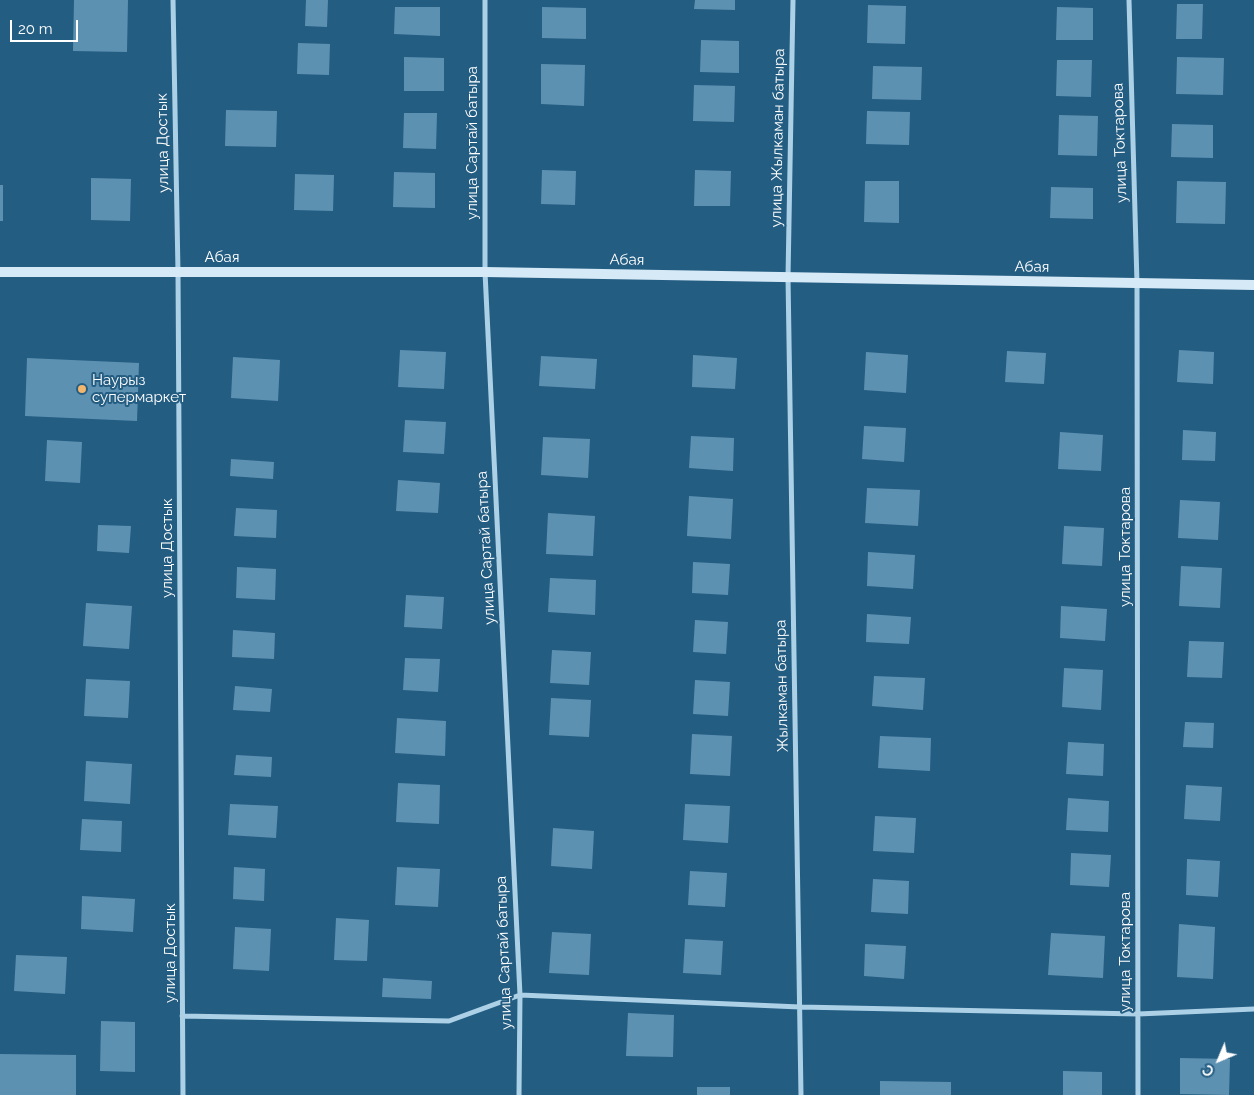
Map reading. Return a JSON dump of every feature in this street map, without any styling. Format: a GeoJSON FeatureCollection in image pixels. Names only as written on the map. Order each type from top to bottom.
{"type":"FeatureCollection","features":[{"type":"Feature","properties":{"kind":"street","name":"улица Достык"},"geometry":{"type":"LineString","coordinates":[[173,0],[178,272],[183,1095]]}},
{"type":"Feature","properties":{"kind":"street","name":"улица Сартай батыра"},"geometry":{"type":"LineString","coordinates":[[484,0],[485,272],[520,995],[520,1095]]}},
{"type":"Feature","properties":{"kind":"street","name":"улица Жылкаман батыра"},"geometry":{"type":"LineString","coordinates":[[788,277],[793,0]]}},
{"type":"Feature","properties":{"kind":"street","name":"улица Токтарова"},"geometry":{"type":"LineString","coordinates":[[1129,0],[1137,283],[1138,1095]]}},
{"type":"Feature","properties":{"kind":"street","name":"Абая"},"geometry":{"type":"LineString","coordinates":[[0,272],[485,272],[1254,285]]}},
{"type":"Feature","properties":{"kind":"street","name":"Жылкаман батыра"},"geometry":{"type":"LineString","coordinates":[[788,277],[801,1095]]}},
{"type":"Feature","properties":{"kind":"street"},"geometry":{"type":"LineString","coordinates":[[182,1016],[449,1021],[520,995],[800,1007],[1138,1014],[1254,1009]]}},
{"type":"Feature","properties":{"kind":"building"},"geometry":{"type":"Polygon","coordinates":[[[74,0],[128,0],[127,52],[73,51],[74,0]]]}},
{"type":"Feature","properties":{"kind":"building"},"geometry":{"type":"Polygon","coordinates":[[[306,0],[328,0],[327,27],[305,26],[306,0]]]}},
{"type":"Feature","properties":{"kind":"building"},"geometry":{"type":"Polygon","coordinates":[[[695,0],[735,0],[735,10],[694,9],[695,0]]]}},
{"type":"Feature","properties":{"kind":"building"},"geometry":{"type":"Polygon","coordinates":[[[1177,4],[1203,4],[1202,39],[1176,39],[1177,4]]]}},
{"type":"Feature","properties":{"kind":"building"},"geometry":{"type":"Polygon","coordinates":[[[868,5],[906,6],[905,44],[867,43],[868,5]]]}},
{"type":"Feature","properties":{"kind":"building"},"geometry":{"type":"Polygon","coordinates":[[[395,7],[440,7],[440,36],[394,34],[395,7]]]}},
{"type":"Feature","properties":{"kind":"building"},"geometry":{"type":"Polygon","coordinates":[[[542,7],[586,8],[586,39],[542,38],[542,7]]]}},
{"type":"Feature","properties":{"kind":"building"},"geometry":{"type":"Polygon","coordinates":[[[1057,7],[1093,8],[1093,40],[1056,40],[1057,7]]]}},
{"type":"Feature","properties":{"kind":"building"},"geometry":{"type":"Polygon","coordinates":[[[701,40],[739,41],[739,73],[700,72],[701,40]]]}},
{"type":"Feature","properties":{"kind":"building"},"geometry":{"type":"Polygon","coordinates":[[[298,43],[330,44],[329,75],[297,74],[298,43]]]}},
{"type":"Feature","properties":{"kind":"building"},"geometry":{"type":"Polygon","coordinates":[[[404,57],[444,58],[444,91],[404,91],[404,57]]]}},
{"type":"Feature","properties":{"kind":"building"},"geometry":{"type":"Polygon","coordinates":[[[1177,57],[1224,58],[1223,95],[1176,94],[1177,57]]]}},
{"type":"Feature","properties":{"kind":"building"},"geometry":{"type":"Polygon","coordinates":[[[1057,60],[1092,60],[1091,97],[1056,96],[1057,60]]]}},
{"type":"Feature","properties":{"kind":"building"},"geometry":{"type":"Polygon","coordinates":[[[541,64],[585,65],[584,106],[541,104],[541,64]]]}},
{"type":"Feature","properties":{"kind":"building"},"geometry":{"type":"Polygon","coordinates":[[[873,66],[922,67],[921,100],[872,99],[873,66]]]}},
{"type":"Feature","properties":{"kind":"building"},"geometry":{"type":"Polygon","coordinates":[[[694,85],[735,86],[734,122],[693,121],[694,85]]]}},
{"type":"Feature","properties":{"kind":"building"},"geometry":{"type":"Polygon","coordinates":[[[226,110],[277,111],[276,147],[225,146],[226,110]]]}},
{"type":"Feature","properties":{"kind":"building"},"geometry":{"type":"Polygon","coordinates":[[[867,111],[910,112],[909,145],[866,144],[867,111]]]}},
{"type":"Feature","properties":{"kind":"building"},"geometry":{"type":"Polygon","coordinates":[[[404,113],[437,113],[436,149],[403,148],[404,113]]]}},
{"type":"Feature","properties":{"kind":"building"},"geometry":{"type":"Polygon","coordinates":[[[1059,115],[1098,116],[1097,156],[1058,155],[1059,115]]]}},
{"type":"Feature","properties":{"kind":"building"},"geometry":{"type":"Polygon","coordinates":[[[1172,124],[1213,125],[1213,158],[1171,157],[1172,124]]]}},
{"type":"Feature","properties":{"kind":"building"},"geometry":{"type":"Polygon","coordinates":[[[542,170],[576,171],[575,205],[541,204],[542,170]]]}},
{"type":"Feature","properties":{"kind":"building"},"geometry":{"type":"Polygon","coordinates":[[[695,170],[731,171],[730,206],[694,206],[695,170]]]}},
{"type":"Feature","properties":{"kind":"building"},"geometry":{"type":"Polygon","coordinates":[[[394,172],[435,173],[435,208],[393,207],[394,172]]]}},
{"type":"Feature","properties":{"kind":"building"},"geometry":{"type":"Polygon","coordinates":[[[295,174],[334,175],[333,211],[294,210],[295,174]]]}},
{"type":"Feature","properties":{"kind":"building"},"geometry":{"type":"Polygon","coordinates":[[[91,178],[131,179],[130,221],[91,220],[91,178]]]}},
{"type":"Feature","properties":{"kind":"building"},"geometry":{"type":"Polygon","coordinates":[[[865,181],[899,181],[899,223],[864,222],[865,181]]]}},
{"type":"Feature","properties":{"kind":"building"},"geometry":{"type":"Polygon","coordinates":[[[1177,181],[1226,182],[1225,224],[1176,223],[1177,181]]]}},
{"type":"Feature","properties":{"kind":"building"},"geometry":{"type":"Polygon","coordinates":[[[0,185],[3,185],[3,221],[0,221],[0,185]]]}},
{"type":"Feature","properties":{"kind":"building"},"geometry":{"type":"Polygon","coordinates":[[[1051,187],[1093,188],[1093,219],[1050,218],[1051,187]]]}},
{"type":"Feature","properties":{"kind":"building"},"geometry":{"type":"Polygon","coordinates":[[[400,350],[446,352],[444,389],[398,387],[400,350]]]}},
{"type":"Feature","properties":{"kind":"building"},"geometry":{"type":"Polygon","coordinates":[[[1179,350],[1214,352],[1213,384],[1177,382],[1179,350]]]}},
{"type":"Feature","properties":{"kind":"building"},"geometry":{"type":"Polygon","coordinates":[[[1007,351],[1046,353],[1044,384],[1005,382],[1007,351]]]}},
{"type":"Feature","properties":{"kind":"building"},"geometry":{"type":"Polygon","coordinates":[[[866,352],[908,355],[906,393],[864,390],[866,352]]]}},
{"type":"Feature","properties":{"kind":"building"},"geometry":{"type":"Polygon","coordinates":[[[693,355],[737,358],[735,389],[692,387],[693,355]]]}},
{"type":"Feature","properties":{"kind":"building"},"geometry":{"type":"Polygon","coordinates":[[[541,356],[597,359],[595,389],[539,386],[541,356]]]}},
{"type":"Feature","properties":{"kind":"building"},"geometry":{"type":"Polygon","coordinates":[[[233,357],[280,360],[278,401],[231,398],[233,357]]]}},
{"type":"Feature","properties":{"kind":"building","name":"Наурыз супермаркет"},"geometry":{"type":"Polygon","coordinates":[[[27,358],[139,363],[137,421],[25,416],[27,358]]]}},
{"type":"Feature","properties":{"kind":"building"},"geometry":{"type":"Polygon","coordinates":[[[405,420],[446,422],[444,454],[403,452],[405,420]]]}},
{"type":"Feature","properties":{"kind":"building"},"geometry":{"type":"Polygon","coordinates":[[[864,426],[906,428],[904,462],[862,459],[864,426]]]}},
{"type":"Feature","properties":{"kind":"building"},"geometry":{"type":"Polygon","coordinates":[[[1183,430],[1216,432],[1215,461],[1182,460],[1183,430]]]}},
{"type":"Feature","properties":{"kind":"building"},"geometry":{"type":"Polygon","coordinates":[[[1060,432],[1103,435],[1101,471],[1058,469],[1060,432]]]}},
{"type":"Feature","properties":{"kind":"building"},"geometry":{"type":"Polygon","coordinates":[[[691,436],[734,438],[733,471],[689,468],[691,436]]]}},
{"type":"Feature","properties":{"kind":"building"},"geometry":{"type":"Polygon","coordinates":[[[543,437],[590,439],[588,478],[541,475],[543,437]]]}},
{"type":"Feature","properties":{"kind":"building"},"geometry":{"type":"Polygon","coordinates":[[[47,440],[82,442],[80,483],[45,481],[47,440]]]}},
{"type":"Feature","properties":{"kind":"building"},"geometry":{"type":"Polygon","coordinates":[[[231,459],[274,462],[273,479],[230,476],[231,459]]]}},
{"type":"Feature","properties":{"kind":"building"},"geometry":{"type":"Polygon","coordinates":[[[398,480],[440,483],[438,513],[396,511],[398,480]]]}},
{"type":"Feature","properties":{"kind":"building"},"geometry":{"type":"Polygon","coordinates":[[[867,488],[920,490],[918,526],[865,523],[867,488]]]}},
{"type":"Feature","properties":{"kind":"building"},"geometry":{"type":"Polygon","coordinates":[[[689,496],[733,499],[731,539],[687,536],[689,496]]]}},
{"type":"Feature","properties":{"kind":"building"},"geometry":{"type":"Polygon","coordinates":[[[1180,500],[1220,502],[1218,540],[1178,538],[1180,500]]]}},
{"type":"Feature","properties":{"kind":"building"},"geometry":{"type":"Polygon","coordinates":[[[236,508],[277,510],[276,538],[234,536],[236,508]]]}},
{"type":"Feature","properties":{"kind":"building"},"geometry":{"type":"Polygon","coordinates":[[[548,513],[595,516],[593,556],[546,554],[548,513]]]}},
{"type":"Feature","properties":{"kind":"building"},"geometry":{"type":"Polygon","coordinates":[[[98,525],[131,526],[129,553],[97,551],[98,525]]]}},
{"type":"Feature","properties":{"kind":"building"},"geometry":{"type":"Polygon","coordinates":[[[1064,526],[1104,528],[1102,566],[1062,564],[1064,526]]]}},
{"type":"Feature","properties":{"kind":"building"},"geometry":{"type":"Polygon","coordinates":[[[868,552],[915,555],[913,589],[867,586],[868,552]]]}},
{"type":"Feature","properties":{"kind":"building"},"geometry":{"type":"Polygon","coordinates":[[[693,562],[730,564],[728,595],[692,593],[693,562]]]}},
{"type":"Feature","properties":{"kind":"building"},"geometry":{"type":"Polygon","coordinates":[[[1181,566],[1222,568],[1220,608],[1179,606],[1181,566]]]}},
{"type":"Feature","properties":{"kind":"building"},"geometry":{"type":"Polygon","coordinates":[[[237,567],[276,569],[275,600],[236,598],[237,567]]]}},
{"type":"Feature","properties":{"kind":"building"},"geometry":{"type":"Polygon","coordinates":[[[550,578],[596,580],[595,615],[548,612],[550,578]]]}},
{"type":"Feature","properties":{"kind":"building"},"geometry":{"type":"Polygon","coordinates":[[[406,595],[444,597],[442,629],[404,627],[406,595]]]}},
{"type":"Feature","properties":{"kind":"building"},"geometry":{"type":"Polygon","coordinates":[[[86,603],[132,606],[129,649],[83,646],[86,603]]]}},
{"type":"Feature","properties":{"kind":"building"},"geometry":{"type":"Polygon","coordinates":[[[1061,606],[1107,609],[1105,641],[1060,638],[1061,606]]]}},
{"type":"Feature","properties":{"kind":"building"},"geometry":{"type":"Polygon","coordinates":[[[867,614],[911,617],[909,644],[866,642],[867,614]]]}},
{"type":"Feature","properties":{"kind":"building"},"geometry":{"type":"Polygon","coordinates":[[[695,620],[728,622],[726,654],[693,652],[695,620]]]}},
{"type":"Feature","properties":{"kind":"building"},"geometry":{"type":"Polygon","coordinates":[[[233,630],[275,633],[274,659],[232,657],[233,630]]]}},
{"type":"Feature","properties":{"kind":"building"},"geometry":{"type":"Polygon","coordinates":[[[1189,641],[1224,642],[1222,678],[1187,677],[1189,641]]]}},
{"type":"Feature","properties":{"kind":"building"},"geometry":{"type":"Polygon","coordinates":[[[552,650],[591,652],[589,685],[550,683],[552,650]]]}},
{"type":"Feature","properties":{"kind":"building"},"geometry":{"type":"Polygon","coordinates":[[[405,658],[440,659],[438,692],[403,690],[405,658]]]}},
{"type":"Feature","properties":{"kind":"building"},"geometry":{"type":"Polygon","coordinates":[[[1064,668],[1103,670],[1101,710],[1062,707],[1064,668]]]}},
{"type":"Feature","properties":{"kind":"building"},"geometry":{"type":"Polygon","coordinates":[[[874,676],[925,678],[923,710],[872,706],[874,676]]]}},
{"type":"Feature","properties":{"kind":"building"},"geometry":{"type":"Polygon","coordinates":[[[86,679],[130,681],[128,718],[84,716],[86,679]]]}},
{"type":"Feature","properties":{"kind":"building"},"geometry":{"type":"Polygon","coordinates":[[[695,680],[730,682],[728,716],[693,714],[695,680]]]}},
{"type":"Feature","properties":{"kind":"building"},"geometry":{"type":"Polygon","coordinates":[[[235,686],[272,689],[270,712],[233,710],[235,686]]]}},
{"type":"Feature","properties":{"kind":"building"},"geometry":{"type":"Polygon","coordinates":[[[551,698],[591,700],[589,737],[549,735],[551,698]]]}},
{"type":"Feature","properties":{"kind":"building"},"geometry":{"type":"Polygon","coordinates":[[[397,718],[446,721],[445,756],[395,753],[397,718]]]}},
{"type":"Feature","properties":{"kind":"building"},"geometry":{"type":"Polygon","coordinates":[[[1185,722],[1214,723],[1213,748],[1183,747],[1185,722]]]}},
{"type":"Feature","properties":{"kind":"building"},"geometry":{"type":"Polygon","coordinates":[[[692,734],[732,736],[730,776],[690,774],[692,734]]]}},
{"type":"Feature","properties":{"kind":"building"},"geometry":{"type":"Polygon","coordinates":[[[880,736],[931,738],[930,771],[878,768],[880,736]]]}},
{"type":"Feature","properties":{"kind":"building"},"geometry":{"type":"Polygon","coordinates":[[[1068,742],[1104,744],[1103,776],[1066,774],[1068,742]]]}},
{"type":"Feature","properties":{"kind":"building"},"geometry":{"type":"Polygon","coordinates":[[[236,755],[272,757],[271,777],[234,775],[236,755]]]}},
{"type":"Feature","properties":{"kind":"building"},"geometry":{"type":"Polygon","coordinates":[[[86,761],[132,764],[130,804],[84,801],[86,761]]]}},
{"type":"Feature","properties":{"kind":"building"},"geometry":{"type":"Polygon","coordinates":[[[398,783],[440,785],[439,824],[396,822],[398,783]]]}},
{"type":"Feature","properties":{"kind":"building"},"geometry":{"type":"Polygon","coordinates":[[[1186,785],[1222,787],[1220,821],[1184,819],[1186,785]]]}},
{"type":"Feature","properties":{"kind":"building"},"geometry":{"type":"Polygon","coordinates":[[[1068,798],[1109,801],[1108,832],[1066,830],[1068,798]]]}},
{"type":"Feature","properties":{"kind":"building"},"geometry":{"type":"Polygon","coordinates":[[[230,804],[278,806],[276,838],[228,835],[230,804]]]}},
{"type":"Feature","properties":{"kind":"building"},"geometry":{"type":"Polygon","coordinates":[[[685,804],[730,806],[728,843],[683,840],[685,804]]]}},
{"type":"Feature","properties":{"kind":"building"},"geometry":{"type":"Polygon","coordinates":[[[875,816],[916,818],[914,853],[873,851],[875,816]]]}},
{"type":"Feature","properties":{"kind":"building"},"geometry":{"type":"Polygon","coordinates":[[[82,819],[122,821],[121,852],[80,850],[82,819]]]}},
{"type":"Feature","properties":{"kind":"building"},"geometry":{"type":"Polygon","coordinates":[[[553,828],[594,831],[592,869],[551,866],[553,828]]]}},
{"type":"Feature","properties":{"kind":"building"},"geometry":{"type":"Polygon","coordinates":[[[1071,853],[1111,855],[1109,887],[1070,885],[1071,853]]]}},
{"type":"Feature","properties":{"kind":"building"},"geometry":{"type":"Polygon","coordinates":[[[1187,859],[1220,861],[1218,897],[1186,895],[1187,859]]]}},
{"type":"Feature","properties":{"kind":"building"},"geometry":{"type":"Polygon","coordinates":[[[234,867],[265,869],[264,901],[233,899],[234,867]]]}},
{"type":"Feature","properties":{"kind":"building"},"geometry":{"type":"Polygon","coordinates":[[[397,867],[440,869],[438,907],[395,905],[397,867]]]}},
{"type":"Feature","properties":{"kind":"building"},"geometry":{"type":"Polygon","coordinates":[[[690,871],[727,873],[725,907],[688,905],[690,871]]]}},
{"type":"Feature","properties":{"kind":"building"},"geometry":{"type":"Polygon","coordinates":[[[873,879],[909,881],[908,914],[871,912],[873,879]]]}},
{"type":"Feature","properties":{"kind":"building"},"geometry":{"type":"Polygon","coordinates":[[[82,896],[135,899],[133,932],[81,929],[82,896]]]}},
{"type":"Feature","properties":{"kind":"building"},"geometry":{"type":"Polygon","coordinates":[[[336,918],[369,920],[367,961],[334,960],[336,918]]]}},
{"type":"Feature","properties":{"kind":"building"},"geometry":{"type":"Polygon","coordinates":[[[1179,924],[1215,927],[1213,979],[1177,977],[1179,924]]]}},
{"type":"Feature","properties":{"kind":"building"},"geometry":{"type":"Polygon","coordinates":[[[235,927],[271,929],[269,971],[233,969],[235,927]]]}},
{"type":"Feature","properties":{"kind":"building"},"geometry":{"type":"Polygon","coordinates":[[[552,932],[591,934],[589,975],[549,973],[552,932]]]}},
{"type":"Feature","properties":{"kind":"building"},"geometry":{"type":"Polygon","coordinates":[[[1051,933],[1105,936],[1103,978],[1048,975],[1051,933]]]}},
{"type":"Feature","properties":{"kind":"building"},"geometry":{"type":"Polygon","coordinates":[[[685,939],[723,941],[721,975],[683,973],[685,939]]]}},
{"type":"Feature","properties":{"kind":"building"},"geometry":{"type":"Polygon","coordinates":[[[865,944],[906,946],[904,979],[864,976],[865,944]]]}},
{"type":"Feature","properties":{"kind":"building"},"geometry":{"type":"Polygon","coordinates":[[[16,955],[67,957],[65,994],[14,991],[16,955]]]}},
{"type":"Feature","properties":{"kind":"building"},"geometry":{"type":"Polygon","coordinates":[[[383,978],[432,981],[431,999],[382,997],[383,978]]]}},
{"type":"Feature","properties":{"kind":"building"},"geometry":{"type":"Polygon","coordinates":[[[628,1013],[674,1015],[673,1057],[626,1056],[628,1013]]]}},
{"type":"Feature","properties":{"kind":"building"},"geometry":{"type":"Polygon","coordinates":[[[101,1021],[135,1022],[135,1072],[100,1071],[101,1021]]]}},
{"type":"Feature","properties":{"kind":"building"},"geometry":{"type":"Polygon","coordinates":[[[0,1054],[76,1055],[76,1095],[0,1095],[0,1054]]]}},
{"type":"Feature","properties":{"kind":"building"},"geometry":{"type":"Polygon","coordinates":[[[1180,1058],[1230,1059],[1229,1095],[1180,1094],[1180,1058]]]}},
{"type":"Feature","properties":{"kind":"building"},"geometry":{"type":"Polygon","coordinates":[[[1063,1071],[1102,1072],[1102,1095],[1063,1095],[1063,1071]]]}},
{"type":"Feature","properties":{"kind":"building"},"geometry":{"type":"Polygon","coordinates":[[[880,1081],[951,1082],[951,1095],[880,1095],[880,1081]]]}},
{"type":"Feature","properties":{"kind":"building"},"geometry":{"type":"Polygon","coordinates":[[[697,1087],[730,1087],[730,1095],[697,1095],[697,1087]]]}},
{"type":"Feature","properties":{"kind":"place","name":"Наурыз супермаркет"},"geometry":{"type":"Point","coordinates":[82,389]}}]}
